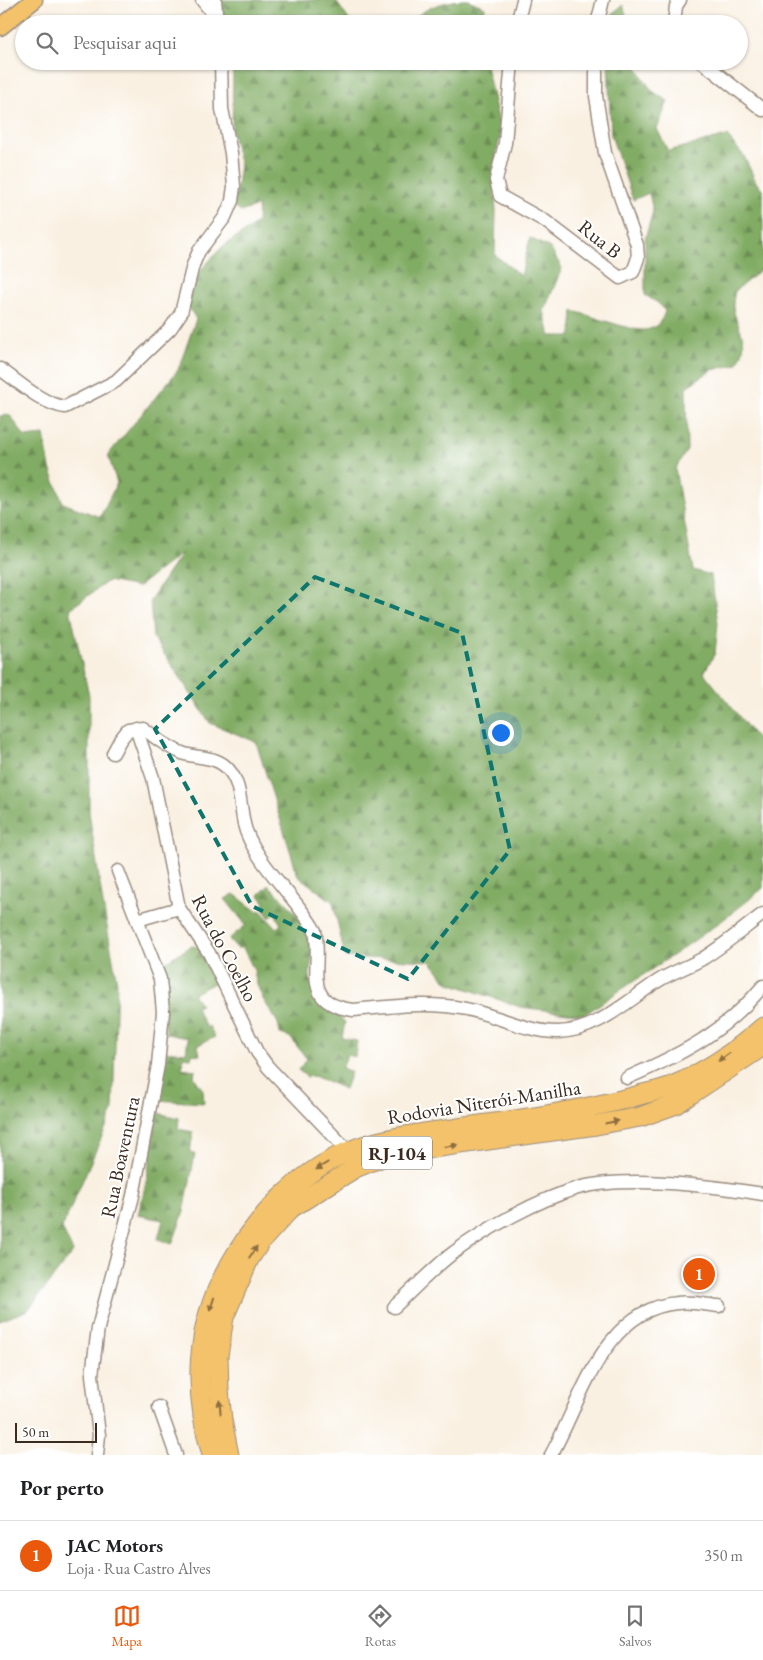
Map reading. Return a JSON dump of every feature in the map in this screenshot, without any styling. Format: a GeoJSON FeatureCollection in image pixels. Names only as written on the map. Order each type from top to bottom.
{"type":"FeatureCollection","features":[{"type":"Feature","properties":{"kind":"highway","name":"Rodovia Niterói-Manilha"},"geometry":{"type":"LineString","coordinates":[[212,1455],[204,1428],[199,1392],[203,1332],[219,1283],[242,1243],[264,1214],[289,1190],[320,1167],[348,1151],[397,1137],[601,1105],[670,1086],[711,1066],[763,1027]]}},
{"type":"Feature","properties":{"kind":"highway","name":"Rodovia Niterói-Manilha"},"geometry":{"type":"LineString","coordinates":[[229,1455],[222,1420],[219,1390],[218,1356],[224,1317],[248,1259],[260,1242],[291,1208],[355,1168],[390,1154],[640,1117],[676,1104],[763,1046]]}},
{"type":"Feature","properties":{"kind":"main road"},"geometry":{"type":"LineString","coordinates":[[16,15],[34,0]]}},
{"type":"Feature","properties":{"kind":"main road"},"geometry":{"type":"LineString","coordinates":[[0,28],[15,16]]}},
{"type":"Feature","properties":{"kind":"street"},"geometry":{"type":"LineString","coordinates":[[202,0],[212,15]]}},
{"type":"Feature","properties":{"kind":"street"},"geometry":{"type":"LineString","coordinates":[[215,0],[216,15]]}},
{"type":"Feature","properties":{"kind":"street"},"geometry":{"type":"LineString","coordinates":[[519,15],[522,0]]}},
{"type":"Feature","properties":{"kind":"street"},"geometry":{"type":"LineString","coordinates":[[599,15],[603,0]]}},
{"type":"Feature","properties":{"kind":"street"},"geometry":{"type":"LineString","coordinates":[[675,15],[676,6],[680,0]]}},
{"type":"Feature","properties":{"kind":"street"},"geometry":{"type":"LineString","coordinates":[[0,369],[56,406],[65,407],[116,381],[170,329],[180,313],[193,265],[199,251],[225,217],[232,201],[234,186],[231,154],[220,89],[221,70]]}},
{"type":"Feature","properties":{"kind":"street","name":"Rua B"},"geometry":{"type":"LineString","coordinates":[[511,70],[505,143],[496,180],[500,196],[545,221],[620,278],[633,272],[638,258],[637,245],[605,153],[596,96],[596,70]]}},
{"type":"Feature","properties":{"kind":"street"},"geometry":{"type":"LineString","coordinates":[[712,70],[763,110]]}},
{"type":"Feature","properties":{"kind":"street","name":"Rua do Coelho"},"geometry":{"type":"LineString","coordinates":[[136,728],[152,778],[179,908],[209,953],[257,1052],[268,1067],[348,1151]]}},
{"type":"Feature","properties":{"kind":"street"},"geometry":{"type":"LineString","coordinates":[[113,753],[128,730],[144,728],[169,748],[185,754],[206,756],[228,768],[235,780],[240,811],[254,848],[266,868],[315,931],[318,942],[315,980],[318,992],[330,1003],[341,1008],[353,1010],[428,1004],[466,1008],[521,1025],[555,1032],[571,1031],[588,1026],[620,1008],[659,981],[702,959],[763,914]]}},
{"type":"Feature","properties":{"kind":"street","name":"Rua Boaventura"},"geometry":{"type":"LineString","coordinates":[[97,1455],[99,1435],[92,1375],[98,1328],[134,1187],[158,1065],[163,1012],[160,979],[118,871]]}},
{"type":"Feature","properties":{"kind":"street"},"geometry":{"type":"LineString","coordinates":[[136,920],[179,908]]}},
{"type":"Feature","properties":{"kind":"street"},"geometry":{"type":"LineString","coordinates":[[627,1078],[667,1060],[712,1035],[729,1023],[763,986]]}},
{"type":"Feature","properties":{"kind":"street"},"geometry":{"type":"LineString","coordinates":[[394,1307],[441,1264],[471,1241],[524,1211],[578,1188],[614,1183],[667,1184],[763,1194]]}},
{"type":"Feature","properties":{"kind":"street"},"geometry":{"type":"LineString","coordinates":[[551,1455],[565,1431],[581,1391],[608,1346],[622,1330],[640,1317],[662,1306],[686,1302],[719,1306]]}},
{"type":"Feature","properties":{"kind":"street"},"geometry":{"type":"LineString","coordinates":[[159,1407],[176,1455]]}},
{"type":"Feature","properties":{"kind":"highlighted area"},"geometry":{"type":"Polygon","coordinates":[[[315,577],[462,633],[510,850],[408,979],[252,906],[155,729],[315,577]]]}},
{"type":"Feature","properties":{"kind":"green space"},"geometry":{"type":"Polygon","coordinates":[[[221,0],[335,0],[346,15],[224,15],[221,0]]]}},
{"type":"Feature","properties":{"kind":"green space"},"geometry":{"type":"Polygon","coordinates":[[[468,0],[485,7],[485,15],[419,15],[428,9],[452,1],[468,0]]]}},
{"type":"Feature","properties":{"kind":"green space"},"geometry":{"type":"Polygon","coordinates":[[[623,5],[626,15],[613,15],[623,5]]]}},
{"type":"Feature","properties":{"kind":"green space"},"geometry":{"type":"Polygon","coordinates":[[[233,70],[487,70],[501,132],[493,170],[496,211],[495,255],[521,276],[530,238],[550,248],[562,268],[544,311],[550,336],[571,336],[573,311],[619,325],[647,330],[657,325],[665,311],[658,303],[645,295],[645,239],[653,211],[649,193],[633,200],[611,135],[608,70],[639,70],[651,90],[668,101],[657,129],[668,151],[727,136],[744,156],[757,184],[763,189],[763,268],[735,291],[733,307],[743,341],[741,356],[737,364],[712,370],[686,387],[687,450],[675,469],[693,570],[711,575],[718,623],[715,653],[704,673],[763,746],[763,888],[698,938],[584,1015],[520,1007],[447,982],[430,961],[345,957],[333,902],[298,876],[256,742],[210,723],[153,637],[150,600],[182,553],[138,587],[108,581],[70,609],[89,696],[89,812],[117,982],[113,1111],[62,1228],[73,1252],[28,1310],[0,1321],[0,416],[10,415],[25,437],[44,435],[50,468],[63,503],[100,517],[117,483],[108,455],[178,370],[196,319],[187,304],[199,272],[222,247],[257,223],[258,206],[240,212],[234,206],[240,165],[232,134],[233,70]]]}},
{"type":"Feature","properties":{"kind":"green space"},"geometry":{"type":"Polygon","coordinates":[[[269,885],[300,919],[309,936],[313,950],[310,971],[312,987],[320,1000],[345,1022],[342,1038],[357,1041],[355,1057],[347,1055],[342,1068],[351,1072],[345,1089],[314,1076],[307,1077],[298,1070],[307,1059],[290,1037],[280,1034],[278,1023],[263,999],[256,982],[254,970],[243,948],[237,948],[229,939],[246,925],[225,899],[234,894],[255,910],[261,911],[276,928],[281,925],[275,913],[270,918],[263,909],[265,903],[259,895],[269,885]]]}},
{"type":"Feature","properties":{"kind":"green space"},"geometry":{"type":"Polygon","coordinates":[[[192,946],[200,947],[218,981],[193,994],[201,1005],[196,1007],[206,1028],[209,1026],[215,1037],[198,1045],[200,1055],[192,1054],[191,1058],[183,1057],[182,1068],[195,1070],[194,1077],[203,1090],[204,1103],[156,1100],[163,1051],[186,1053],[188,1038],[166,1034],[159,965],[192,946]]]}},
{"type":"Feature","properties":{"kind":"green space"},"geometry":{"type":"Polygon","coordinates":[[[157,1113],[179,1118],[178,1129],[193,1132],[190,1153],[195,1154],[184,1212],[172,1244],[158,1239],[163,1220],[138,1215],[147,1178],[157,1113]]]}},
{"type":"Feature","properties":{"kind":"place","name":"JAC Motors"},"geometry":{"type":"Point","coordinates":[699,1274]}}]}
